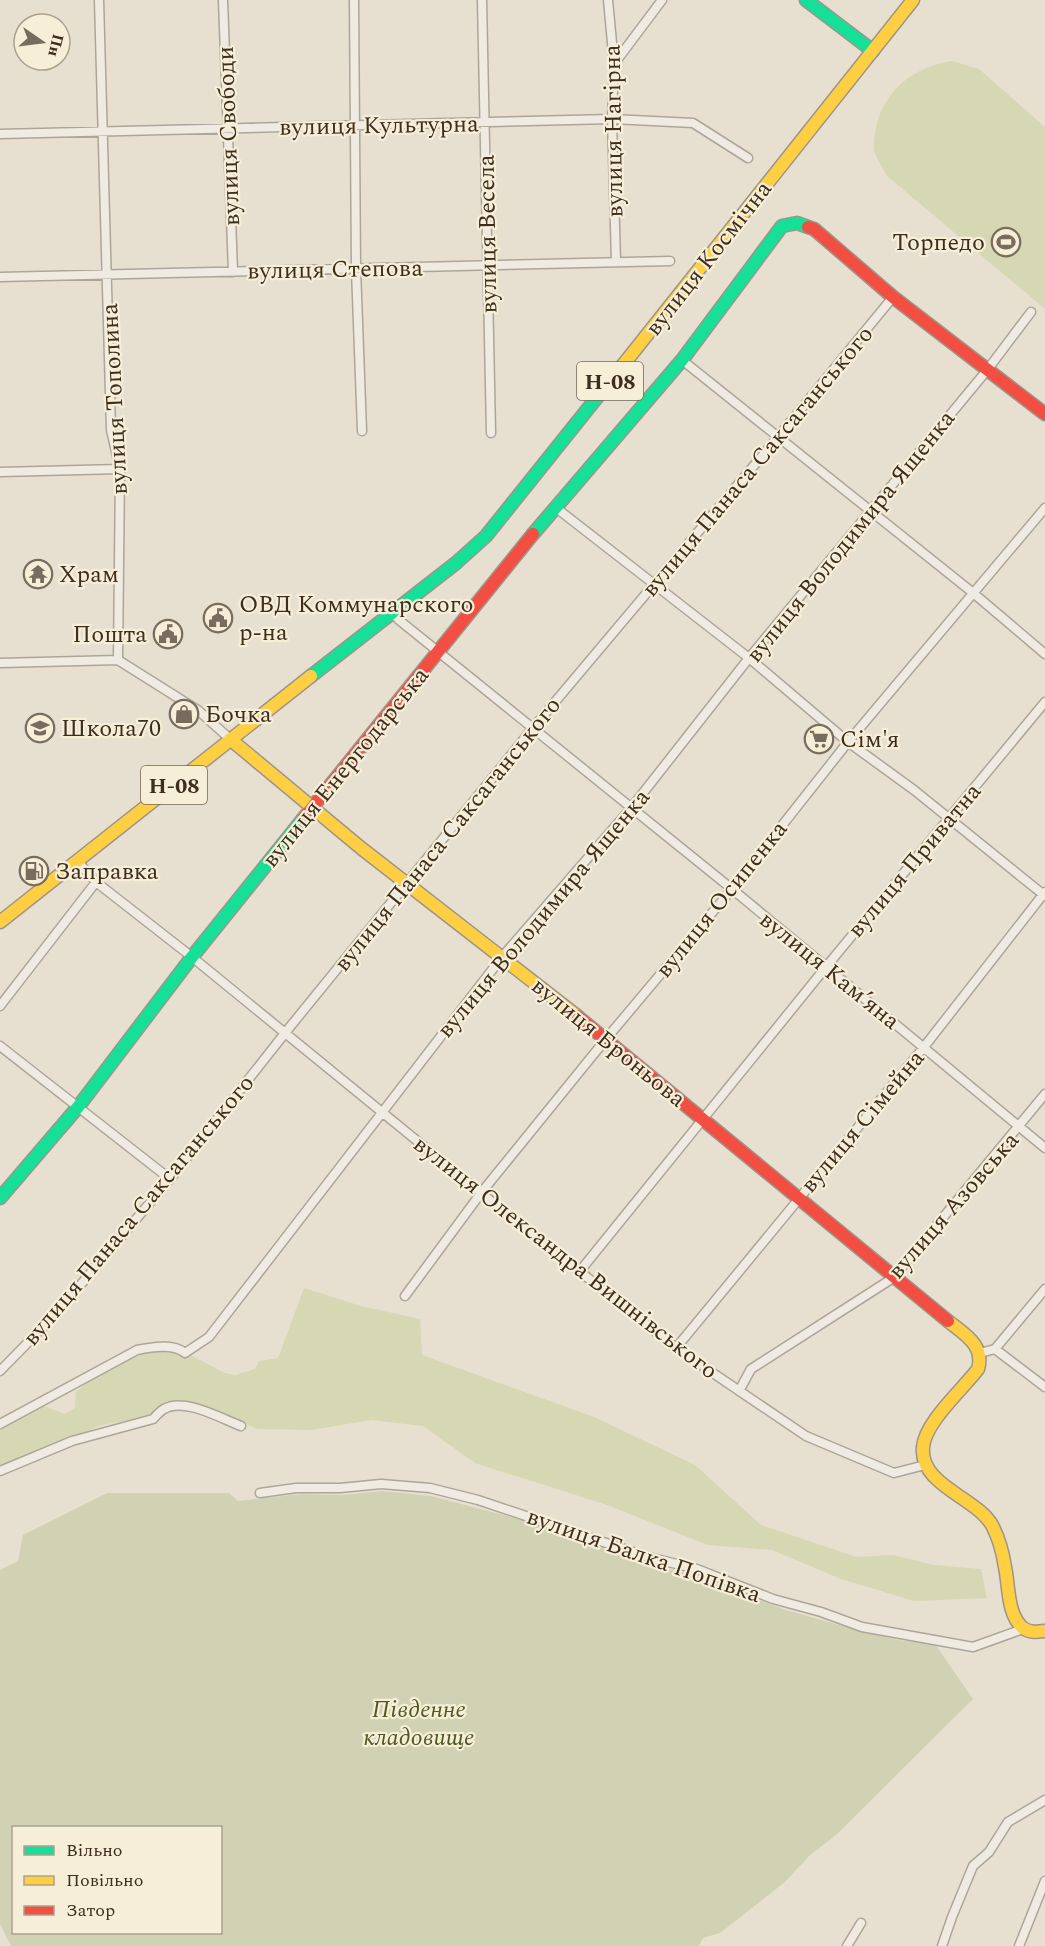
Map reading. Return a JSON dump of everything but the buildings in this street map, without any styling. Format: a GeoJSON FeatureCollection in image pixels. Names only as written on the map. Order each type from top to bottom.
{"type":"FeatureCollection","features":[{"type":"Feature","properties":{"kind":"street","name":"вулиця Тополина"},"geometry":{"type":"LineString","coordinates":[[99,0],[111,430],[120,469],[118,660]]}},
{"type":"Feature","properties":{"kind":"street","name":"вулиця Свободи"},"geometry":{"type":"LineString","coordinates":[[223,0],[233,272]]}},
{"type":"Feature","properties":{"kind":"street"},"geometry":{"type":"LineString","coordinates":[[354,0],[356,269],[362,432]]}},
{"type":"Feature","properties":{"kind":"street","name":"вулиця Весела"},"geometry":{"type":"LineString","coordinates":[[482,0],[491,433]]}},
{"type":"Feature","properties":{"kind":"street","name":"вулиця Нагірна"},"geometry":{"type":"LineString","coordinates":[[608,0],[614,64],[612,119],[616,262]]}},
{"type":"Feature","properties":{"kind":"street"},"geometry":{"type":"LineString","coordinates":[[614,64],[662,0]]}},
{"type":"Feature","properties":{"kind":"street"},"geometry":{"type":"LineString","coordinates":[[806,0],[873,51]]}},
{"type":"Feature","properties":{"kind":"street","name":"вулиця Космічна"},"geometry":{"type":"LineString","coordinates":[[0,922],[456,563],[486,536],[913,0]]}},
{"type":"Feature","properties":{"kind":"street","name":"вулиця Культурна"},"geometry":{"type":"LineString","coordinates":[[0,135],[612,119],[693,123],[748,158]]}},
{"type":"Feature","properties":{"kind":"street","name":"вулиця Енергодарська"},"geometry":{"type":"LineString","coordinates":[[0,1198],[78,1107],[192,957],[555,507],[682,360],[782,226],[797,223],[814,229],[893,297]]}},
{"type":"Feature","properties":{"kind":"street","name":"вулиця Степова"},"geometry":{"type":"LineString","coordinates":[[0,277],[670,261]]}},
{"type":"Feature","properties":{"kind":"street"},"geometry":{"type":"LineString","coordinates":[[893,297],[1045,414]]}},
{"type":"Feature","properties":{"kind":"street","name":"вулиця Панаса Саксаганського"},"geometry":{"type":"LineString","coordinates":[[0,1371],[55,1315],[170,1179],[532,728],[893,297]]}},
{"type":"Feature","properties":{"kind":"street","name":"вулиця Володимира Ященка"},"geometry":{"type":"LineString","coordinates":[[0,1424],[136,1350],[150,1347],[178,1348],[184,1353],[209,1337],[502,957],[632,807],[749,658],[988,369],[1032,312]]}},
{"type":"Feature","properties":{"kind":"street"},"geometry":{"type":"LineString","coordinates":[[682,360],[972,592],[1045,654]]}},
{"type":"Feature","properties":{"kind":"street"},"geometry":{"type":"LineString","coordinates":[[0,472],[120,469]]}},
{"type":"Feature","properties":{"kind":"street"},"geometry":{"type":"LineString","coordinates":[[555,507],[749,658],[848,742],[914,790],[1044,894]]}},
{"type":"Feature","properties":{"kind":"street","name":"вулиця Осипенка"},"geometry":{"type":"LineString","coordinates":[[405,1296],[481,1193],[606,1039],[732,889],[848,742],[972,592],[1045,508]]}},
{"type":"Feature","properties":{"kind":"street","name":"вулиця Кам’яна"},"geometry":{"type":"LineString","coordinates":[[391,612],[632,807],[1045,1148]]}},
{"type":"Feature","properties":{"kind":"street"},"geometry":{"type":"LineString","coordinates":[[0,663],[118,660],[199,711],[230,740]]}},
{"type":"Feature","properties":{"kind":"street","name":"вулиця Приватна"},"geometry":{"type":"LineString","coordinates":[[580,1271],[826,967],[1045,702]]}},
{"type":"Feature","properties":{"kind":"street","name":"вулиця Броньова"},"geometry":{"type":"LineString","coordinates":[[230,740],[311,809],[502,957],[703,1118],[893,1278],[975,1343],[980,1353]]}},
{"type":"Feature","properties":{"kind":"street","name":"вулиця Олександра Вишнівського"},"geometry":{"type":"LineString","coordinates":[[78,862],[96,882],[676,1348],[806,1436],[894,1473],[925,1465]]}},
{"type":"Feature","properties":{"kind":"street"},"geometry":{"type":"LineString","coordinates":[[0,1006],[96,882]]}},
{"type":"Feature","properties":{"kind":"street","name":"вулиця Сімейна"},"geometry":{"type":"LineString","coordinates":[[676,1348],[924,1047],[1044,894]]}},
{"type":"Feature","properties":{"kind":"street"},"geometry":{"type":"LineString","coordinates":[[0,1046],[170,1179]]}},
{"type":"Feature","properties":{"kind":"street","name":"вулиця Азовська"},"geometry":{"type":"LineString","coordinates":[[740,1391],[751,1370],[893,1278],[1045,1094]]}},
{"type":"Feature","properties":{"kind":"street"},"geometry":{"type":"LineString","coordinates":[[1045,1289],[995,1349],[980,1353],[981,1361],[978,1369],[928,1431],[923,1449],[925,1465],[938,1481],[990,1522],[1004,1558],[1016,1621],[1023,1629],[1036,1633],[1045,1631]]}},
{"type":"Feature","properties":{"kind":"street"},"geometry":{"type":"LineString","coordinates":[[995,1349],[1045,1387]]}},
{"type":"Feature","properties":{"kind":"street"},"geometry":{"type":"LineString","coordinates":[[0,1471],[72,1441],[153,1419],[163,1409],[176,1405],[191,1407],[241,1426]]}},
{"type":"Feature","properties":{"kind":"street","name":"вулиця Балка Попівка"},"geometry":{"type":"LineString","coordinates":[[260,1493],[296,1488],[340,1488],[381,1484],[430,1488],[478,1500],[648,1557],[697,1569],[773,1599],[821,1612],[862,1627],[974,1647],[1023,1629]]}},
{"type":"Feature","properties":{"kind":"street"},"geometry":{"type":"LineString","coordinates":[[942,1946],[973,1866],[989,1852],[1008,1822],[1045,1800]]}},
{"type":"Feature","properties":{"kind":"street"},"geometry":{"type":"LineString","coordinates":[[1018,1946],[1045,1881]]}},
{"type":"Feature","properties":{"kind":"street"},"geometry":{"type":"LineString","coordinates":[[847,1946],[861,1923]]}},
{"type":"Feature","properties":{"kind":"green space","name":"Торпедо"},"geometry":{"type":"Polygon","coordinates":[[[952,61],[979,69],[1045,127],[1045,309],[887,176],[874,151],[876,127],[880,114],[894,91],[903,82],[925,68],[952,61]]]}},
{"type":"Feature","properties":{"kind":"green space"},"geometry":{"type":"Polygon","coordinates":[[[304,1288],[361,1306],[420,1319],[422,1355],[594,1417],[695,1465],[761,1525],[856,1557],[893,1555],[934,1565],[981,1569],[987,1598],[914,1601],[841,1579],[772,1550],[708,1545],[607,1505],[475,1463],[423,1426],[371,1420],[311,1430],[257,1429],[222,1413],[186,1402],[167,1401],[146,1417],[102,1425],[0,1467],[0,1427],[41,1405],[65,1414],[75,1408],[76,1392],[96,1375],[126,1360],[144,1354],[171,1353],[183,1357],[192,1356],[225,1373],[235,1375],[255,1369],[259,1361],[278,1358],[304,1288]]]}},
{"type":"Feature","properties":{"kind":"green space","name":"Південне кладовище"},"geometry":{"type":"Polygon","coordinates":[[[382,1491],[431,1496],[526,1521],[647,1564],[693,1575],[783,1609],[898,1640],[935,1644],[973,1699],[836,1835],[809,1856],[785,1882],[720,1933],[703,1938],[699,1946],[11,1946],[0,1924],[0,1570],[18,1561],[23,1535],[107,1493],[229,1493],[238,1501],[302,1494],[342,1495],[382,1491]]]}},
{"type":"Feature","properties":{"kind":"traffic: fast"},"geometry":{"type":"LineString","coordinates":[[806,0],[873,51]]}},
{"type":"Feature","properties":{"kind":"traffic: fast"},"geometry":{"type":"LineString","coordinates":[[533,534],[682,360],[782,226],[797,223],[808,227]]}},
{"type":"Feature","properties":{"kind":"traffic: fast"},"geometry":{"type":"LineString","coordinates":[[311,676],[456,563],[486,536],[623,365]]}},
{"type":"Feature","properties":{"kind":"traffic: fast"},"geometry":{"type":"LineString","coordinates":[[0,1198],[78,1107],[192,957],[303,819]]}},
{"type":"Feature","properties":{"kind":"traffic: slow"},"geometry":{"type":"LineString","coordinates":[[623,365],[913,0]]}},
{"type":"Feature","properties":{"kind":"traffic: slow"},"geometry":{"type":"LineString","coordinates":[[0,922],[311,676]]}},
{"type":"Feature","properties":{"kind":"traffic: slow"},"geometry":{"type":"LineString","coordinates":[[230,739],[361,848],[577,1016]]}},
{"type":"Feature","properties":{"kind":"traffic: slow"},"geometry":{"type":"LineString","coordinates":[[948,1321],[976,1347],[979,1353],[978,1369],[930,1427],[923,1447],[924,1460],[930,1472],[940,1482],[986,1517],[997,1536],[1003,1557],[1014,1616],[1026,1630],[1045,1631]]}},
{"type":"Feature","properties":{"kind":"traffic: jam"},"geometry":{"type":"LineString","coordinates":[[808,227],[814,229],[893,297],[1045,414]]}},
{"type":"Feature","properties":{"kind":"traffic: jam"},"geometry":{"type":"LineString","coordinates":[[303,819],[533,534]]}},
{"type":"Feature","properties":{"kind":"traffic: jam"},"geometry":{"type":"LineString","coordinates":[[577,1016],[948,1321]]}},
{"type":"Feature","properties":{"kind":"place","name":"Торпедо"},"geometry":{"type":"Point","coordinates":[1006,242]}},
{"type":"Feature","properties":{"kind":"place","name":"Храм"},"geometry":{"type":"Point","coordinates":[38,574]}},
{"type":"Feature","properties":{"kind":"place","name":"ОВД Коммунарского р-на"},"geometry":{"type":"Point","coordinates":[218,618]}},
{"type":"Feature","properties":{"kind":"place","name":"Пошта"},"geometry":{"type":"Point","coordinates":[168,634]}},
{"type":"Feature","properties":{"kind":"place","name":"Бочка"},"geometry":{"type":"Point","coordinates":[184,714]}},
{"type":"Feature","properties":{"kind":"place","name":"Школа70"},"geometry":{"type":"Point","coordinates":[40,728]}},
{"type":"Feature","properties":{"kind":"place","name":"Сім'я"},"geometry":{"type":"Point","coordinates":[819,739]}},
{"type":"Feature","properties":{"kind":"place","name":"Заправка"},"geometry":{"type":"Point","coordinates":[34,871]}}]}
